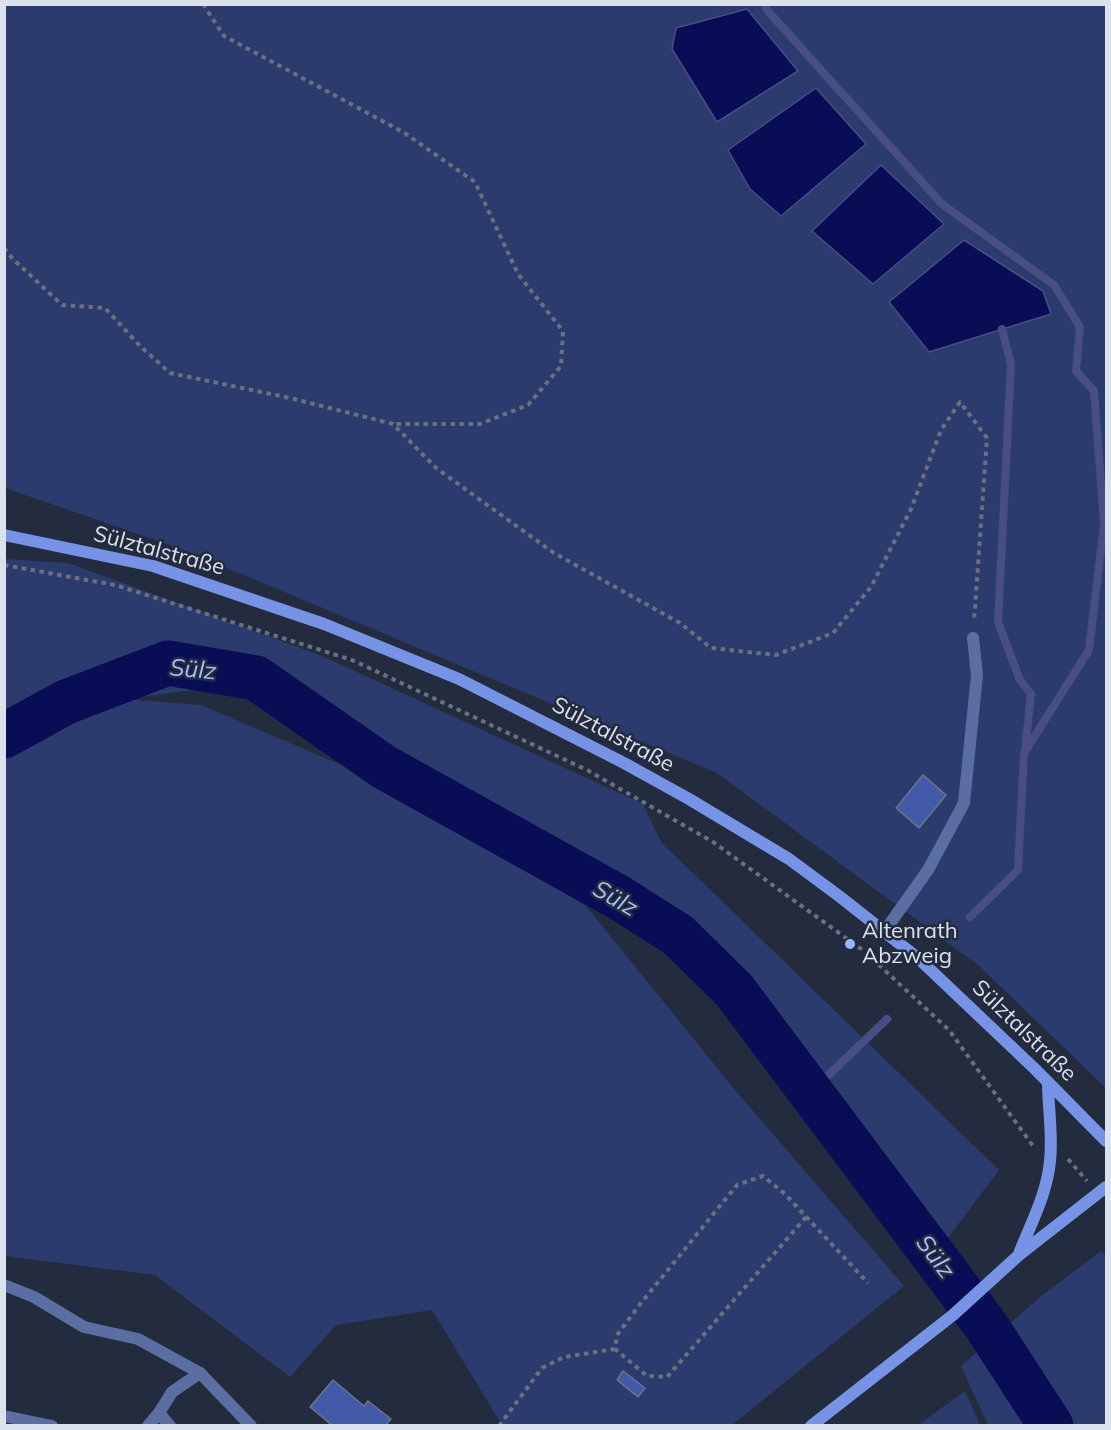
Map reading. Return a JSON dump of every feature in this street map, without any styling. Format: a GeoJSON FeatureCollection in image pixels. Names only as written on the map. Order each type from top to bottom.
{"type":"FeatureCollection","features":[{"type":"Feature","properties":{"kind":"main road","name":"Sülztalstraße"},"geometry":{"type":"LineString","coordinates":[[4,535],[153,566],[324,624],[459,679],[689,799],[789,859],[918,959],[1107,1141]]}},
{"type":"Feature","properties":{"kind":"main road"},"geometry":{"type":"LineString","coordinates":[[1019,1255],[1045,1190],[1051,1153],[1048,1082]]}},
{"type":"Feature","properties":{"kind":"main road"},"geometry":{"type":"LineString","coordinates":[[811,1425],[906,1353],[953,1315],[1019,1255],[1102,1190]]}},
{"type":"Feature","properties":{"kind":"street"},"geometry":{"type":"LineString","coordinates":[[884,932],[928,870],[964,803],[977,675],[973,638]]}},
{"type":"Feature","properties":{"kind":"street"},"geometry":{"type":"LineString","coordinates":[[4,1285],[34,1298],[84,1327],[138,1339],[200,1373],[251,1425]]}},
{"type":"Feature","properties":{"kind":"street"},"geometry":{"type":"LineString","coordinates":[[148,1425],[159,1413],[172,1392],[200,1373]]}},
{"type":"Feature","properties":{"kind":"street"},"geometry":{"type":"LineString","coordinates":[[159,1413],[170,1425]]}},
{"type":"Feature","properties":{"kind":"street"},"geometry":{"type":"LineString","coordinates":[[4,1416],[52,1425]]}},
{"type":"Feature","properties":{"kind":"path"},"geometry":{"type":"LineString","coordinates":[[4,248],[13,260],[62,304],[105,308],[140,346],[170,373],[290,398],[393,424],[480,424],[528,405],[561,366],[563,331],[518,274],[476,182],[403,132],[224,36],[203,4]]}},
{"type":"Feature","properties":{"kind":"path"},"geometry":{"type":"LineString","coordinates":[[393,424],[436,468],[554,553],[680,623],[711,648],[776,655],[833,633],[871,587],[911,509],[941,430],[960,402],[987,438],[973,638]]}},
{"type":"Feature","properties":{"kind":"path"},"geometry":{"type":"LineString","coordinates":[[4,565],[114,585],[352,660],[597,776],[713,842],[864,951],[949,1030],[1031,1145],[1067,1158],[1102,1190]]}},
{"type":"Feature","properties":{"kind":"path"},"geometry":{"type":"LineString","coordinates":[[615,1349],[617,1335],[737,1185],[763,1176],[785,1194],[868,1283]]}},
{"type":"Feature","properties":{"kind":"path"},"geometry":{"type":"LineString","coordinates":[[499,1425],[542,1368],[564,1357],[615,1349],[647,1376],[667,1377],[806,1217]]}},
{"type":"Feature","properties":{"kind":"shaded area"},"geometry":{"type":"Polygon","coordinates":[[[4,5],[1106,5],[1106,1088],[978,965],[717,773],[184,550],[5,488],[4,5]]]}},
{"type":"Feature","properties":{"kind":"shaded area"},"geometry":{"type":"Polygon","coordinates":[[[747,9],[798,71],[717,122],[672,49],[676,28],[747,9]]]}},
{"type":"Feature","properties":{"kind":"shaded area"},"geometry":{"type":"Polygon","coordinates":[[[816,88],[866,144],[781,216],[750,189],[728,150],[816,88]]]}},
{"type":"Feature","properties":{"kind":"shaded area"},"geometry":{"type":"Polygon","coordinates":[[[881,165],[944,224],[873,284],[812,231],[881,165]]]}},
{"type":"Feature","properties":{"kind":"shaded area"},"geometry":{"type":"Polygon","coordinates":[[[964,240],[1043,291],[1051,314],[929,352],[889,302],[964,240]]]}},
{"type":"Feature","properties":{"kind":"shaded area"},"geometry":{"type":"Polygon","coordinates":[[[5,559],[68,563],[320,655],[643,804],[661,842],[999,1170],[945,1242],[634,885],[393,750],[222,686],[126,699],[201,705],[386,784],[586,906],[735,1090],[904,1286],[732,1425],[505,1426],[497,1417],[432,1310],[336,1325],[290,1377],[155,1275],[5,1256],[5,559]]]}},
{"type":"Feature","properties":{"kind":"shaded area"},"geometry":{"type":"Polygon","coordinates":[[[1101,1251],[1106,1255],[1106,1425],[988,1425],[961,1366],[1040,1297],[1101,1251]]]}},
{"type":"Feature","properties":{"kind":"shaded area"},"geometry":{"type":"Polygon","coordinates":[[[965,1391],[980,1425],[918,1425],[965,1391]]]}},
{"type":"Feature","properties":{"kind":"building"},"geometry":{"type":"Polygon","coordinates":[[[923,775],[946,795],[919,828],[896,808],[923,775]]]}},
{"type":"Feature","properties":{"kind":"building"},"geometry":{"type":"Polygon","coordinates":[[[623,1371],[645,1388],[638,1397],[617,1380],[623,1371]]]}},
{"type":"Feature","properties":{"kind":"building"},"geometry":{"type":"Polygon","coordinates":[[[333,1380],[364,1406],[368,1401],[391,1419],[385,1426],[333,1426],[310,1407],[333,1380]]]}},
{"type":"Feature","properties":{"kind":"waterway"},"geometry":{"type":"LineString","coordinates":[[765,4],[766,9],[942,204],[1054,285],[1080,327],[1076,371],[1094,391],[1104,524],[1089,650],[1024,753],[1018,870],[970,917]]}},
{"type":"Feature","properties":{"kind":"waterway"},"geometry":{"type":"LineString","coordinates":[[1002,329],[1011,364],[998,622],[1020,680],[1031,694],[1025,750]]}},
{"type":"Feature","properties":{"kind":"waterway","name":"Sülz"},"geometry":{"type":"LineString","coordinates":[[4,736],[66,702],[168,663],[256,678],[384,767],[618,897],[678,935],[734,990],[987,1327],[1051,1426]]}},
{"type":"Feature","properties":{"kind":"waterway"},"geometry":{"type":"LineString","coordinates":[[810,1093],[887,1019]]}},
{"type":"Feature","properties":{"kind":"place","name":"Altenrath Abzweig"},"geometry":{"type":"Point","coordinates":[850,944]}}]}
